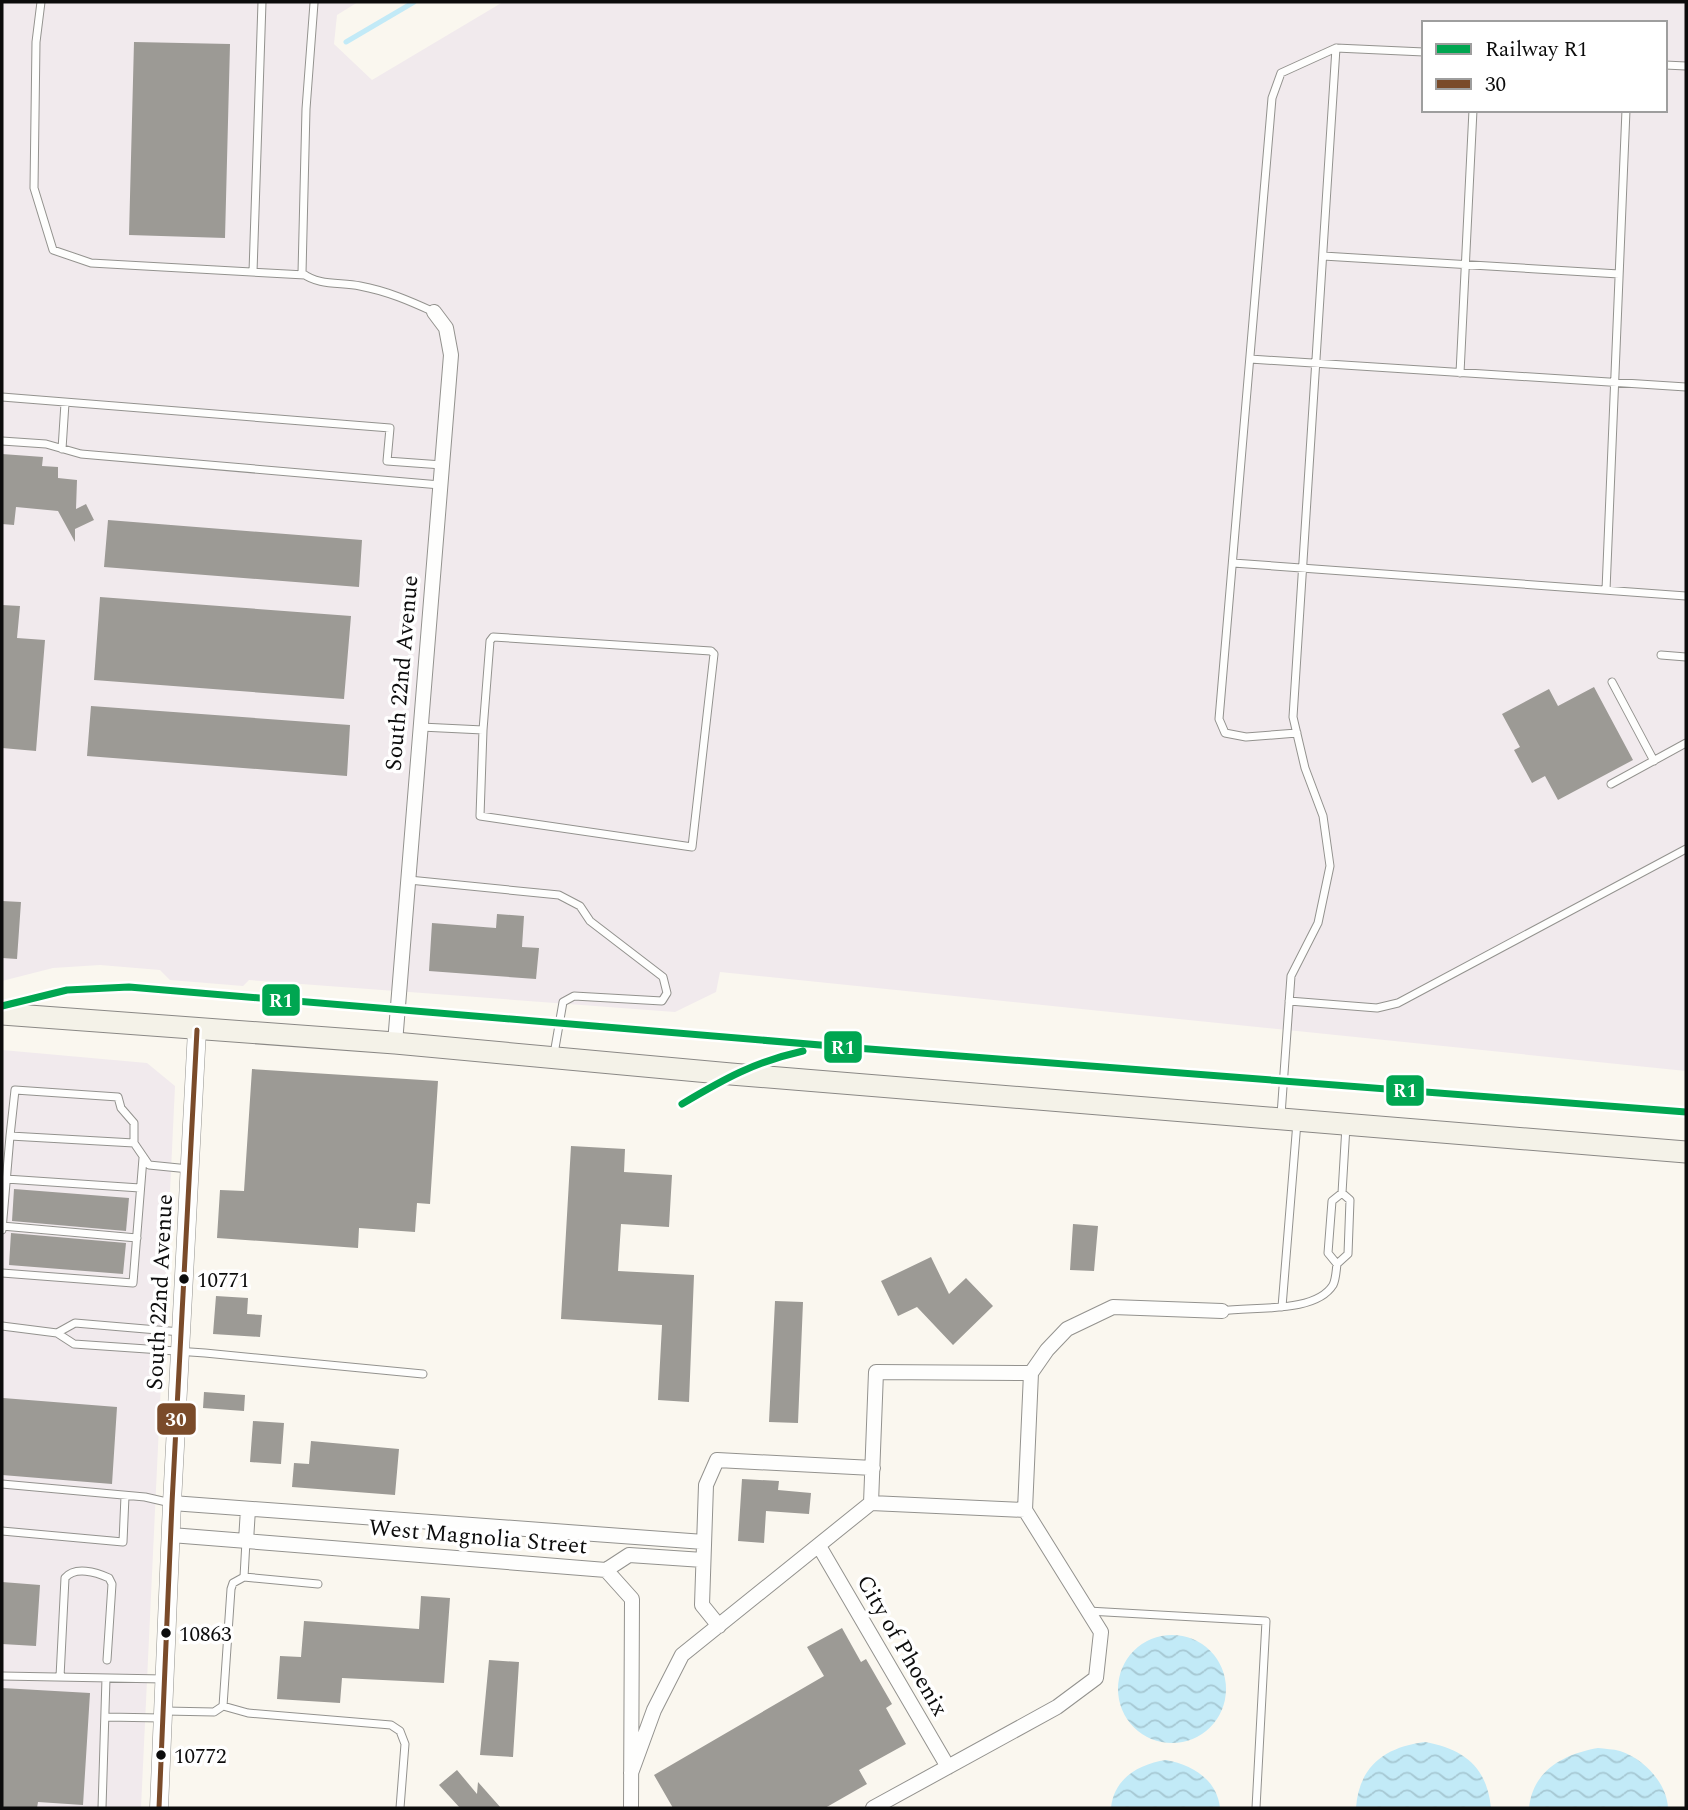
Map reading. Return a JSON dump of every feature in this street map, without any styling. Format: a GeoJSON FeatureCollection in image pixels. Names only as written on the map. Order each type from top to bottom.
{"type":"FeatureCollection","features":[{"type":"Feature","properties":{"kind":"main road"},"geometry":{"type":"LineString","coordinates":[[2,1014],[395,1043],[745,1075],[1686,1152]]}},
{"type":"Feature","properties":{"kind":"street","name":"South 22nd Avenue"},"geometry":{"type":"LineString","coordinates":[[395,1043],[451,355],[446,328],[434,312]]}},
{"type":"Feature","properties":{"kind":"street","name":"South 22nd Avenue"},"geometry":{"type":"LineString","coordinates":[[159,1808],[197,1030]]}},
{"type":"Feature","properties":{"kind":"street"},"geometry":{"type":"LineString","coordinates":[[873,1808],[1057,1707],[1096,1678],[1101,1632],[1026,1510],[1031,1373],[1046,1350],[1067,1329],[1113,1307],[1222,1311]]}},
{"type":"Feature","properties":{"kind":"street"},"geometry":{"type":"LineString","coordinates":[[872,1503],[876,1372],[1031,1373]]}},
{"type":"Feature","properties":{"kind":"street"},"geometry":{"type":"LineString","coordinates":[[719,1626],[702,1605],[706,1485],[717,1460],[873,1468]]}},
{"type":"Feature","properties":{"kind":"street","name":"West Magnolia Street"},"geometry":{"type":"LineString","coordinates":[[172,1503],[704,1542]]}},
{"type":"Feature","properties":{"kind":"street"},"geometry":{"type":"LineString","coordinates":[[631,1773],[654,1710],[682,1655],[872,1503],[1026,1510]]}},
{"type":"Feature","properties":{"kind":"street"},"geometry":{"type":"LineString","coordinates":[[246,1541],[248,1509]]}},
{"type":"Feature","properties":{"kind":"street","name":"West Magnolia Street"},"geometry":{"type":"LineString","coordinates":[[171,1535],[606,1570],[629,1555],[703,1560]]}},
{"type":"Feature","properties":{"kind":"street","name":"City of Phoenix"},"geometry":{"type":"LineString","coordinates":[[819,1546],[948,1767]]}},
{"type":"Feature","properties":{"kind":"street"},"geometry":{"type":"LineString","coordinates":[[606,1570],[632,1599],[631,1808]]}},
{"type":"Feature","properties":{"kind":"lane"},"geometry":{"type":"LineString","coordinates":[[41,2],[36,42],[34,188],[53,250],[92,263],[305,275]]}},
{"type":"Feature","properties":{"kind":"lane"},"geometry":{"type":"LineString","coordinates":[[253,272],[262,2]]}},
{"type":"Feature","properties":{"kind":"lane"},"geometry":{"type":"LineString","coordinates":[[314,3],[306,109],[302,273],[313,281],[359,285],[397,295],[434,312]]}},
{"type":"Feature","properties":{"kind":"lane"},"geometry":{"type":"LineString","coordinates":[[1282,1307],[1289,1120],[1289,1002],[1292,976],[1318,923],[1330,866],[1323,816],[1305,768],[1293,717],[1336,48]]}},
{"type":"Feature","properties":{"kind":"lane"},"geometry":{"type":"LineString","coordinates":[[1297,733],[1246,737],[1225,733],[1219,719],[1272,98],[1281,74],[1336,48],[1422,52]]}},
{"type":"Feature","properties":{"kind":"lane"},"geometry":{"type":"LineString","coordinates":[[1667,65],[1686,66]]}},
{"type":"Feature","properties":{"kind":"lane"},"geometry":{"type":"LineString","coordinates":[[1461,373],[1473,112]]}},
{"type":"Feature","properties":{"kind":"lane"},"geometry":{"type":"LineString","coordinates":[[1606,590],[1626,112]]}},
{"type":"Feature","properties":{"kind":"lane"},"geometry":{"type":"LineString","coordinates":[[1323,256],[1619,274]]}},
{"type":"Feature","properties":{"kind":"lane"},"geometry":{"type":"LineString","coordinates":[[1250,359],[1686,387]]}},
{"type":"Feature","properties":{"kind":"lane"},"geometry":{"type":"LineString","coordinates":[[2,397],[390,428],[387,461],[442,465]]}},
{"type":"Feature","properties":{"kind":"lane"},"geometry":{"type":"LineString","coordinates":[[62,449],[65,402]]}},
{"type":"Feature","properties":{"kind":"lane"},"geometry":{"type":"LineString","coordinates":[[2,441],[46,444],[81,454],[440,485]]}},
{"type":"Feature","properties":{"kind":"lane"},"geometry":{"type":"LineString","coordinates":[[1233,564],[1686,596]]}},
{"type":"Feature","properties":{"kind":"lane"},"geometry":{"type":"LineString","coordinates":[[493,637],[713,652],[692,847],[480,816],[483,730],[490,642],[493,637]]}},
{"type":"Feature","properties":{"kind":"lane"},"geometry":{"type":"LineString","coordinates":[[1661,655],[1686,657]]}},
{"type":"Feature","properties":{"kind":"lane"},"geometry":{"type":"LineString","coordinates":[[1612,681],[1654,761]]}},
{"type":"Feature","properties":{"kind":"lane"},"geometry":{"type":"LineString","coordinates":[[421,726],[483,730]]}},
{"type":"Feature","properties":{"kind":"lane"},"geometry":{"type":"LineString","coordinates":[[1611,784],[1686,743]]}},
{"type":"Feature","properties":{"kind":"lane"},"geometry":{"type":"LineString","coordinates":[[1289,1002],[1377,1008],[1398,1003],[1686,849]]}},
{"type":"Feature","properties":{"kind":"lane"},"geometry":{"type":"LineString","coordinates":[[409,880],[559,895],[580,906],[590,921],[663,976],[667,992],[662,1001],[574,996],[564,1002],[554,1057]]}},
{"type":"Feature","properties":{"kind":"lane"},"geometry":{"type":"LineString","coordinates":[[136,1238],[2,1228],[15,1090],[118,1097],[121,1108],[134,1124],[134,1143],[149,1165],[191,1170]]}},
{"type":"Feature","properties":{"kind":"lane"},"geometry":{"type":"LineString","coordinates":[[1337,1264],[1328,1253],[1332,1201],[1342,1193],[1346,1125]]}},
{"type":"Feature","properties":{"kind":"lane"},"geometry":{"type":"LineString","coordinates":[[10,1136],[134,1143]]}},
{"type":"Feature","properties":{"kind":"lane"},"geometry":{"type":"LineString","coordinates":[[2,1273],[133,1283],[143,1158]]}},
{"type":"Feature","properties":{"kind":"lane"},"geometry":{"type":"LineString","coordinates":[[6,1179],[140,1188]]}},
{"type":"Feature","properties":{"kind":"lane"},"geometry":{"type":"LineString","coordinates":[[1222,1311],[1282,1307],[1323,1297],[1334,1283],[1337,1264],[1348,1254],[1350,1200],[1342,1193]]}},
{"type":"Feature","properties":{"kind":"lane"},"geometry":{"type":"LineString","coordinates":[[57,1333],[75,1323],[182,1332]]}},
{"type":"Feature","properties":{"kind":"lane"},"geometry":{"type":"LineString","coordinates":[[2,1326],[57,1333],[74,1344],[205,1353],[422,1374]]}},
{"type":"Feature","properties":{"kind":"lane"},"geometry":{"type":"LineString","coordinates":[[2,1484],[172,1503]]}},
{"type":"Feature","properties":{"kind":"lane"},"geometry":{"type":"LineString","coordinates":[[2,1531],[123,1542],[125,1496]]}},
{"type":"Feature","properties":{"kind":"lane"},"geometry":{"type":"LineString","coordinates":[[244,1577],[246,1541]]}},
{"type":"Feature","properties":{"kind":"lane"},"geometry":{"type":"LineString","coordinates":[[60,1677],[65,1578],[70,1573],[77,1571],[100,1574],[109,1578],[112,1584],[107,1660]]}},
{"type":"Feature","properties":{"kind":"lane"},"geometry":{"type":"LineString","coordinates":[[223,1706],[233,1583],[244,1577],[318,1584]]}},
{"type":"Feature","properties":{"kind":"lane"},"geometry":{"type":"LineString","coordinates":[[1088,1611],[1266,1621],[1256,1808]]}},
{"type":"Feature","properties":{"kind":"lane"},"geometry":{"type":"LineString","coordinates":[[2,1676],[164,1679]]}},
{"type":"Feature","properties":{"kind":"lane"},"geometry":{"type":"LineString","coordinates":[[102,1808],[106,1678]]}},
{"type":"Feature","properties":{"kind":"lane"},"geometry":{"type":"LineString","coordinates":[[106,1717],[214,1712],[223,1706],[248,1713],[391,1726],[400,1731],[405,1744],[400,1808]]}},
{"type":"Feature","properties":{"kind":"shaded area"},"geometry":{"type":"Polygon","coordinates":[[[2,2],[358,2],[337,15],[334,44],[372,80],[503,2],[1686,2],[1686,1071],[720,972],[716,992],[675,1012],[249,980],[243,986],[170,980],[160,970],[100,965],[53,968],[2,981],[2,2]]]}},
{"type":"Feature","properties":{"kind":"shaded area"},"geometry":{"type":"Polygon","coordinates":[[[2,1050],[147,1063],[175,1086],[141,1808],[2,1808],[2,1050]]]}},
{"type":"Feature","properties":{"kind":"water"},"geometry":{"type":"Polygon","coordinates":[[[1172,1635],[1193,1639],[1210,1651],[1222,1668],[1226,1689],[1222,1710],[1210,1727],[1193,1739],[1172,1743],[1151,1739],[1134,1727],[1122,1710],[1118,1689],[1122,1668],[1134,1651],[1151,1639],[1172,1635]]]}},
{"type":"Feature","properties":{"kind":"water"},"geometry":{"type":"Polygon","coordinates":[[[1425,1742],[1451,1750],[1471,1762],[1484,1781],[1491,1808],[1356,1808],[1362,1781],[1377,1761],[1398,1749],[1425,1742]]]}},
{"type":"Feature","properties":{"kind":"water"},"geometry":{"type":"Polygon","coordinates":[[[1598,1748],[1620,1751],[1637,1759],[1658,1781],[1667,1799],[1668,1808],[1529,1808],[1537,1783],[1552,1766],[1573,1755],[1598,1748]]]}},
{"type":"Feature","properties":{"kind":"water"},"geometry":{"type":"Polygon","coordinates":[[[1166,1760],[1202,1775],[1214,1789],[1220,1808],[1111,1808],[1117,1788],[1130,1774],[1146,1765],[1166,1760]]]}},
{"type":"Feature","properties":{"kind":"building"},"geometry":{"type":"Polygon","coordinates":[[[134,42],[230,44],[225,238],[129,235],[134,42]]]}},
{"type":"Feature","properties":{"kind":"building"},"geometry":{"type":"Polygon","coordinates":[[[2,454],[43,457],[42,466],[58,467],[58,478],[77,480],[76,509],[86,504],[94,520],[75,529],[75,542],[58,511],[16,507],[14,525],[2,524],[2,454]]]}},
{"type":"Feature","properties":{"kind":"building"},"geometry":{"type":"Polygon","coordinates":[[[108,520],[362,540],[359,587],[104,567],[108,520]]]}},
{"type":"Feature","properties":{"kind":"building"},"geometry":{"type":"Polygon","coordinates":[[[100,597],[351,616],[344,699],[94,680],[100,597]]]}},
{"type":"Feature","properties":{"kind":"building"},"geometry":{"type":"Polygon","coordinates":[[[2,605],[20,606],[17,638],[45,640],[36,751],[2,748],[2,605]]]}},
{"type":"Feature","properties":{"kind":"building"},"geometry":{"type":"Polygon","coordinates":[[[1594,687],[1633,760],[1558,800],[1545,776],[1532,783],[1514,750],[1520,747],[1502,714],[1549,689],[1558,706],[1594,687]]]}},
{"type":"Feature","properties":{"kind":"building"},"geometry":{"type":"Polygon","coordinates":[[[91,706],[350,725],[347,776],[87,756],[91,706]]]}},
{"type":"Feature","properties":{"kind":"building"},"geometry":{"type":"Polygon","coordinates":[[[2,901],[21,902],[17,959],[2,958],[2,901]]]}},
{"type":"Feature","properties":{"kind":"building"},"geometry":{"type":"Polygon","coordinates":[[[497,914],[524,916],[522,947],[539,948],[536,979],[429,971],[432,923],[496,928],[497,914]]]}},
{"type":"Feature","properties":{"kind":"building"},"geometry":{"type":"Polygon","coordinates":[[[252,1069],[438,1081],[430,1204],[417,1203],[415,1232],[359,1228],[358,1248],[217,1238],[220,1190],[244,1191],[252,1069]]]}},
{"type":"Feature","properties":{"kind":"building"},"geometry":{"type":"Polygon","coordinates":[[[571,1146],[625,1149],[624,1172],[672,1175],[669,1227],[621,1224],[618,1271],[694,1275],[689,1402],[658,1400],[662,1325],[561,1319],[571,1146]]]}},
{"type":"Feature","properties":{"kind":"building"},"geometry":{"type":"Polygon","coordinates":[[[14,1189],[129,1198],[126,1231],[12,1221],[14,1189]]]}},
{"type":"Feature","properties":{"kind":"building"},"geometry":{"type":"Polygon","coordinates":[[[1073,1224],[1098,1226],[1094,1271],[1070,1270],[1073,1224]]]}},
{"type":"Feature","properties":{"kind":"building"},"geometry":{"type":"Polygon","coordinates":[[[11,1233],[126,1243],[123,1274],[9,1265],[11,1233]]]}},
{"type":"Feature","properties":{"kind":"building"},"geometry":{"type":"Polygon","coordinates":[[[931,1257],[949,1294],[966,1278],[993,1306],[953,1345],[917,1307],[898,1316],[881,1281],[931,1257]]]}},
{"type":"Feature","properties":{"kind":"building"},"geometry":{"type":"Polygon","coordinates":[[[216,1296],[248,1298],[247,1314],[262,1315],[260,1337],[213,1334],[216,1296]]]}},
{"type":"Feature","properties":{"kind":"building"},"geometry":{"type":"Polygon","coordinates":[[[775,1301],[803,1302],[798,1423],[769,1422],[775,1301]]]}},
{"type":"Feature","properties":{"kind":"building"},"geometry":{"type":"Polygon","coordinates":[[[204,1392],[245,1395],[244,1411],[203,1408],[204,1392]]]}},
{"type":"Feature","properties":{"kind":"building"},"geometry":{"type":"Polygon","coordinates":[[[3,1398],[117,1407],[112,1484],[2,1475],[3,1398]]]}},
{"type":"Feature","properties":{"kind":"building"},"geometry":{"type":"Polygon","coordinates":[[[253,1421],[284,1423],[281,1464],[250,1462],[253,1421]]]}},
{"type":"Feature","properties":{"kind":"building"},"geometry":{"type":"Polygon","coordinates":[[[311,1441],[399,1449],[395,1495],[292,1487],[294,1463],[309,1464],[311,1441]]]}},
{"type":"Feature","properties":{"kind":"building"},"geometry":{"type":"Polygon","coordinates":[[[742,1479],[779,1481],[778,1490],[811,1493],[809,1514],[766,1511],[764,1543],[738,1541],[742,1479]]]}},
{"type":"Feature","properties":{"kind":"building"},"geometry":{"type":"Polygon","coordinates":[[[2,1582],[40,1585],[36,1646],[2,1644],[2,1582]]]}},
{"type":"Feature","properties":{"kind":"building"},"geometry":{"type":"Polygon","coordinates":[[[421,1596],[450,1598],[444,1683],[342,1678],[340,1703],[277,1699],[280,1656],[301,1657],[304,1621],[419,1629],[421,1596]]]}},
{"type":"Feature","properties":{"kind":"building"},"geometry":{"type":"Polygon","coordinates":[[[842,1628],[861,1662],[866,1659],[892,1704],[886,1708],[906,1744],[859,1770],[867,1784],[825,1808],[673,1808],[654,1775],[824,1676],[807,1647],[842,1628]]]}},
{"type":"Feature","properties":{"kind":"building"},"geometry":{"type":"Polygon","coordinates":[[[489,1660],[519,1662],[513,1757],[480,1755],[489,1660]]]}},
{"type":"Feature","properties":{"kind":"building"},"geometry":{"type":"Polygon","coordinates":[[[2,1688],[90,1693],[83,1805],[38,1802],[37,1808],[2,1808],[2,1688]]]}},
{"type":"Feature","properties":{"kind":"building"},"geometry":{"type":"Polygon","coordinates":[[[457,1770],[477,1794],[478,1782],[501,1808],[460,1808],[439,1785],[457,1770]]]}},
{"type":"Feature","properties":{"kind":"waterway"},"geometry":{"type":"LineString","coordinates":[[346,42],[414,2]]}},
{"type":"Feature","properties":{"kind":"rail line","name":"R1"},"geometry":{"type":"LineString","coordinates":[[2,1006],[67,990],[129,987],[856,1048],[1686,1112]]}},
{"type":"Feature","properties":{"kind":"rail line","name":"R1"},"geometry":{"type":"LineString","coordinates":[[682,1104],[740,1072],[769,1060],[803,1051]]}},
{"type":"Feature","properties":{"kind":"transit line","name":"30"},"geometry":{"type":"LineString","coordinates":[[159,1808],[197,1030]]}},
{"type":"Feature","properties":{"kind":"place","name":"10771"},"geometry":{"type":"Point","coordinates":[184,1279]}},
{"type":"Feature","properties":{"kind":"place","name":"10863"},"geometry":{"type":"Point","coordinates":[166,1633]}},
{"type":"Feature","properties":{"kind":"place","name":"10772"},"geometry":{"type":"Point","coordinates":[161,1755]}}]}
